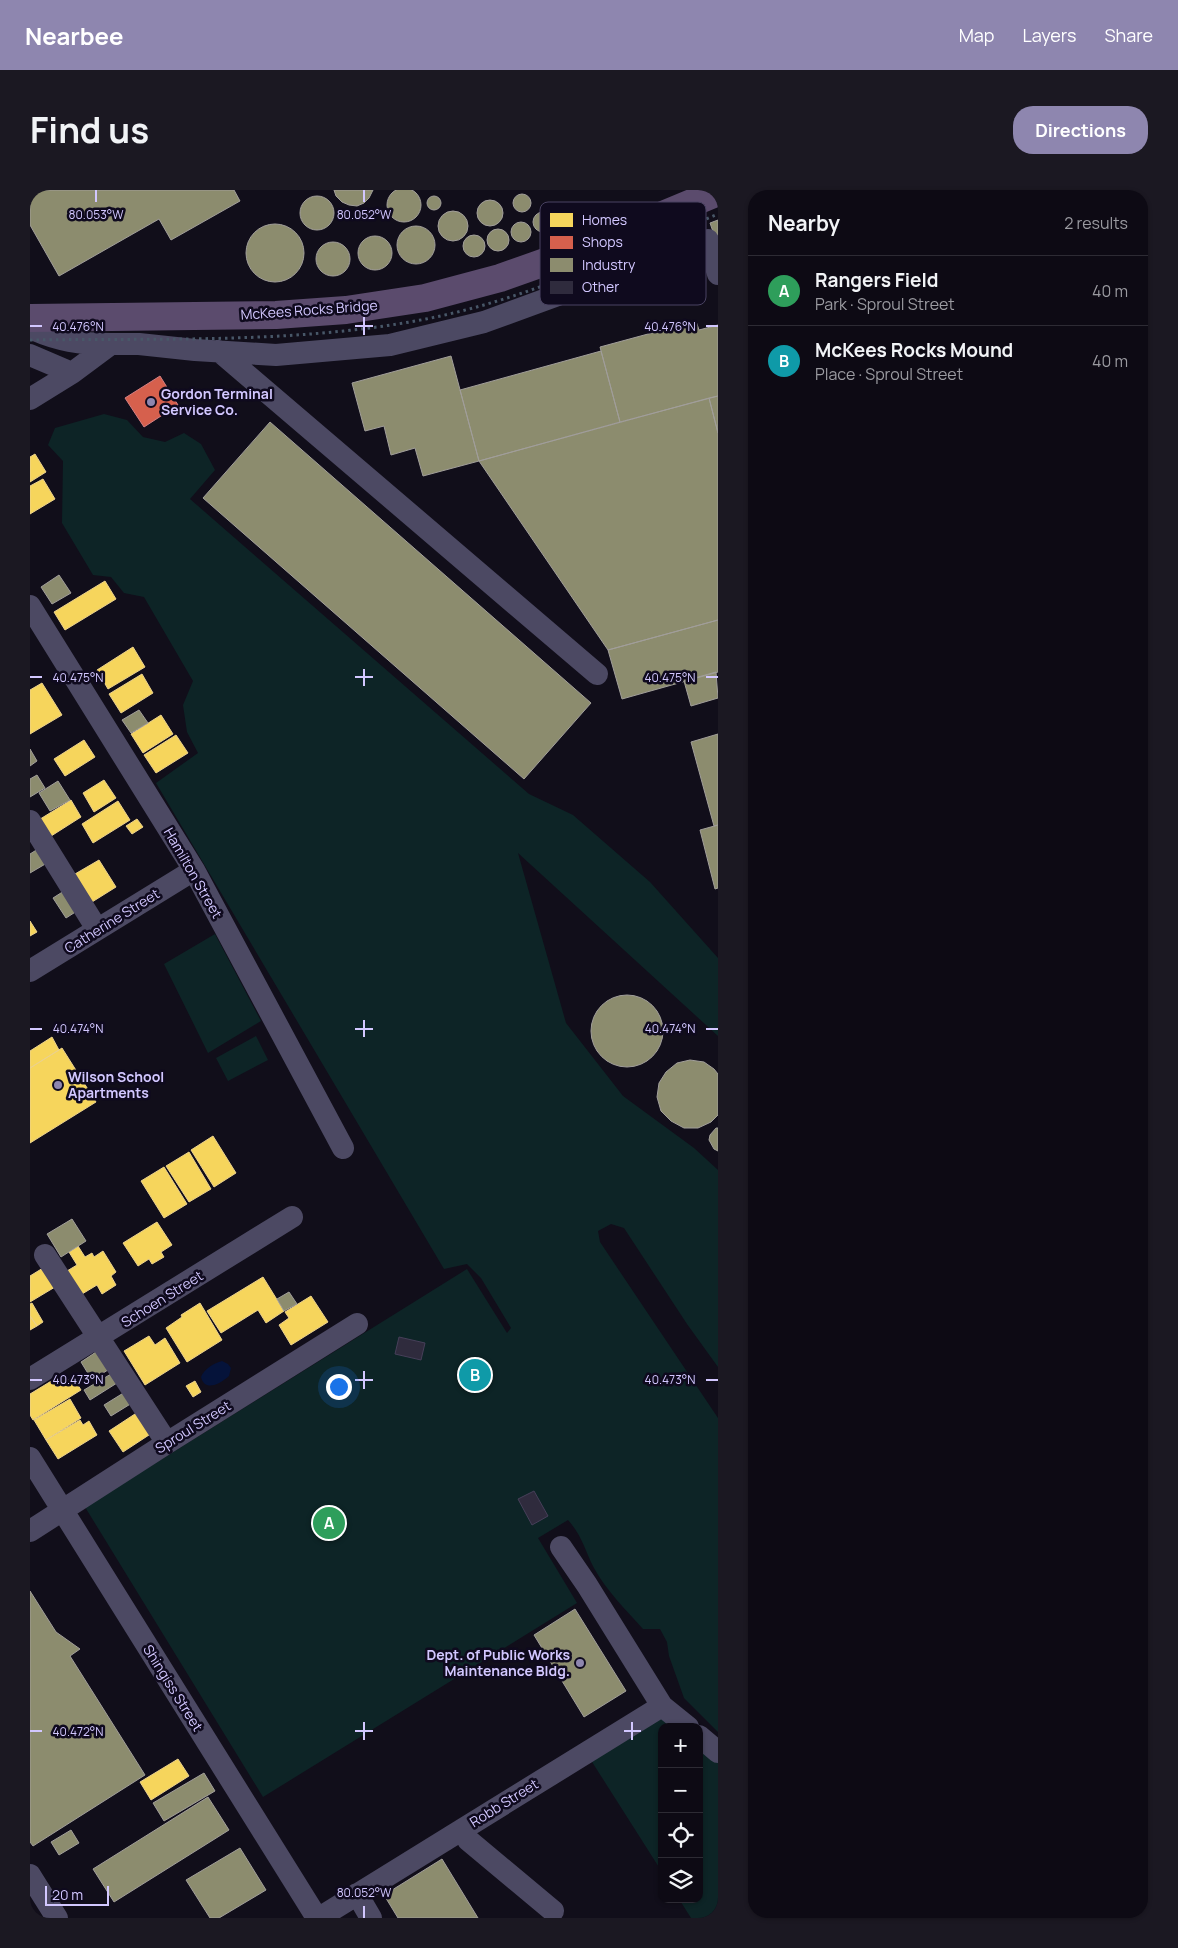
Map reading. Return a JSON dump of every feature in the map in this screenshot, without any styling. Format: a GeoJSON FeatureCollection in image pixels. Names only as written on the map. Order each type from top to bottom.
{"type":"FeatureCollection","features":[{"type":"Feature","properties":{"kind":"main road","name":"McKees Rocks Bridge"},"geometry":{"type":"LineString","coordinates":[[694,202],[718,192]]}},
{"type":"Feature","properties":{"kind":"main road","name":"McKees Rocks Bridge"},"geometry":{"type":"LineString","coordinates":[[30,318],[276,315],[346,310],[425,298],[500,278],[540,264]]}},
{"type":"Feature","properties":{"kind":"street"},"geometry":{"type":"LineString","coordinates":[[706,241],[708,240],[718,274]]}},
{"type":"Feature","properties":{"kind":"street"},"geometry":{"type":"LineString","coordinates":[[30,328],[50,337],[108,346],[139,344],[219,352],[276,355],[390,345],[484,322],[540,302]]}},
{"type":"Feature","properties":{"kind":"street"},"geometry":{"type":"LineString","coordinates":[[30,370],[37,395],[108,346]]}},
{"type":"Feature","properties":{"kind":"street"},"geometry":{"type":"LineString","coordinates":[[219,352],[597,674]]}},
{"type":"Feature","properties":{"kind":"street"},"geometry":{"type":"LineString","coordinates":[[30,355],[72,372]]}},
{"type":"Feature","properties":{"kind":"street","name":"Hamilton Street"},"geometry":{"type":"LineString","coordinates":[[30,606],[194,870],[343,1148]]}},
{"type":"Feature","properties":{"kind":"street"},"geometry":{"type":"LineString","coordinates":[[30,821],[97,929]]}},
{"type":"Feature","properties":{"kind":"street","name":"Catherine Street"},"geometry":{"type":"LineString","coordinates":[[30,971],[194,870]]}},
{"type":"Feature","properties":{"kind":"street","name":"Schoen Street"},"geometry":{"type":"LineString","coordinates":[[30,1379],[292,1217]]}},
{"type":"Feature","properties":{"kind":"street"},"geometry":{"type":"LineString","coordinates":[[45,1255],[167,1443]]}},
{"type":"Feature","properties":{"kind":"street","name":"Sproul Street"},"geometry":{"type":"LineString","coordinates":[[30,1531],[357,1324]]}},
{"type":"Feature","properties":{"kind":"street","name":"Shingiss Street"},"geometry":{"type":"LineString","coordinates":[[30,1458],[318,1918]]}},
{"type":"Feature","properties":{"kind":"street"},"geometry":{"type":"LineString","coordinates":[[562,1548],[662,1706],[683,1723]]}},
{"type":"Feature","properties":{"kind":"street","name":"Robb Street"},"geometry":{"type":"LineString","coordinates":[[318,1918],[662,1706]]}},
{"type":"Feature","properties":{"kind":"street"},"geometry":{"type":"LineString","coordinates":[[703,1739],[718,1752]]}},
{"type":"Feature","properties":{"kind":"street"},"geometry":{"type":"LineString","coordinates":[[463,1829],[468,1840],[553,1911]]}},
{"type":"Feature","properties":{"kind":"street"},"geometry":{"type":"LineString","coordinates":[[30,1876],[57,1918]]}},
{"type":"Feature","properties":{"kind":"street"},"geometry":{"type":"LineString","coordinates":[[357,1894],[371,1918]]}},
{"type":"Feature","properties":{"kind":"path"},"geometry":{"type":"LineString","coordinates":[[706,219],[718,214]]}},
{"type":"Feature","properties":{"kind":"path"},"geometry":{"type":"LineString","coordinates":[[30,340],[279,336],[349,332],[428,318],[506,298],[540,286]]}},
{"type":"Feature","properties":{"kind":"green space"},"geometry":{"type":"Polygon","coordinates":[[[104,414],[127,420],[143,437],[165,442],[184,433],[201,444],[215,470],[190,499],[529,794],[573,815],[650,882],[718,958],[718,1036],[518,853],[566,1023],[623,1096],[694,1148],[718,1170],[718,1367],[687,1324],[624,1228],[611,1224],[598,1231],[600,1242],[718,1418],[718,1732],[684,1698],[669,1656],[667,1642],[660,1629],[643,1629],[617,1600],[599,1576],[580,1538],[568,1520],[538,1538],[577,1603],[263,1797],[85,1507],[467,1269],[507,1333],[511,1328],[481,1278],[467,1264],[444,1269],[156,783],[198,753],[187,732],[183,705],[193,681],[144,597],[124,593],[111,577],[93,575],[62,523],[63,461],[48,445],[55,428],[104,414]]]}},
{"type":"Feature","properties":{"kind":"green space"},"geometry":{"type":"Polygon","coordinates":[[[215,934],[261,1021],[208,1053],[164,964],[215,934]]]}},
{"type":"Feature","properties":{"kind":"green space"},"geometry":{"type":"Polygon","coordinates":[[[256,1036],[268,1060],[228,1081],[216,1058],[256,1036]]]}},
{"type":"Feature","properties":{"kind":"green space"},"geometry":{"type":"Polygon","coordinates":[[[662,1709],[678,1723],[658,1723],[658,1866],[587,1754],[662,1709]]]}},
{"type":"Feature","properties":{"kind":"green space"},"geometry":{"type":"Polygon","coordinates":[[[703,1743],[718,1756],[718,1918],[691,1918],[682,1903],[703,1903],[703,1743]]]}},
{"type":"Feature","properties":{"kind":"water"},"geometry":{"type":"Polygon","coordinates":[[[222,1361],[231,1368],[229,1376],[218,1384],[206,1385],[201,1377],[204,1371],[222,1361]]]}},
{"type":"Feature","properties":{"kind":"building: Homes"},"geometry":{"type":"Polygon","coordinates":[[[35,454],[46,472],[30,482],[30,457],[35,454]]]}},
{"type":"Feature","properties":{"kind":"building: Homes"},"geometry":{"type":"Polygon","coordinates":[[[43,479],[55,499],[30,514],[30,486],[43,479]]]}},
{"type":"Feature","properties":{"kind":"building: Homes"},"geometry":{"type":"Polygon","coordinates":[[[105,581],[116,599],[65,630],[54,612],[105,581]]]}},
{"type":"Feature","properties":{"kind":"building: Homes"},"geometry":{"type":"Polygon","coordinates":[[[133,647],[145,667],[108,689],[97,670],[133,647]]]}},
{"type":"Feature","properties":{"kind":"building: Homes"},"geometry":{"type":"Polygon","coordinates":[[[142,674],[153,693],[121,713],[109,694],[142,674]]]}},
{"type":"Feature","properties":{"kind":"building: Homes"},"geometry":{"type":"Polygon","coordinates":[[[42,683],[62,715],[30,734],[30,690],[42,683]]]}},
{"type":"Feature","properties":{"kind":"building: Homes"},"geometry":{"type":"Polygon","coordinates":[[[161,715],[173,734],[143,753],[131,734],[161,715]]]}},
{"type":"Feature","properties":{"kind":"building: Homes"},"geometry":{"type":"Polygon","coordinates":[[[176,735],[188,753],[156,773],[144,755],[176,735]]]}},
{"type":"Feature","properties":{"kind":"building: Homes"},"geometry":{"type":"Polygon","coordinates":[[[84,740],[95,757],[65,776],[54,759],[84,740]]]}},
{"type":"Feature","properties":{"kind":"building: Homes"},"geometry":{"type":"Polygon","coordinates":[[[104,780],[116,798],[94,812],[83,793],[104,780]]]}},
{"type":"Feature","properties":{"kind":"building: Homes"},"geometry":{"type":"Polygon","coordinates":[[[71,800],[81,817],[48,838],[37,821],[71,800]]]}},
{"type":"Feature","properties":{"kind":"building: Homes"},"geometry":{"type":"Polygon","coordinates":[[[118,801],[130,820],[93,843],[82,824],[118,801]]]}},
{"type":"Feature","properties":{"kind":"building: Homes"},"geometry":{"type":"Polygon","coordinates":[[[137,819],[143,827],[132,834],[126,826],[137,819]]]}},
{"type":"Feature","properties":{"kind":"building: Homes"},"geometry":{"type":"Polygon","coordinates":[[[99,860],[116,887],[92,902],[75,874],[99,860]]]}},
{"type":"Feature","properties":{"kind":"building: Homes"},"geometry":{"type":"Polygon","coordinates":[[[30,921],[37,932],[30,936],[30,921]]]}},
{"type":"Feature","properties":{"kind":"building: Homes"},"geometry":{"type":"Polygon","coordinates":[[[52,1037],[59,1050],[30,1068],[30,1051],[52,1037]]]}},
{"type":"Feature","properties":{"kind":"building: Homes","name":"Wilson School Apartments"},"geometry":{"type":"Polygon","coordinates":[[[62,1048],[96,1102],[30,1143],[30,1068],[62,1048]]]}},
{"type":"Feature","properties":{"kind":"building: Homes"},"geometry":{"type":"Polygon","coordinates":[[[213,1136],[236,1173],[214,1187],[191,1150],[213,1136]]]}},
{"type":"Feature","properties":{"kind":"building: Homes"},"geometry":{"type":"Polygon","coordinates":[[[189,1152],[211,1189],[189,1202],[166,1166],[189,1152]]]}},
{"type":"Feature","properties":{"kind":"building: Homes"},"geometry":{"type":"Polygon","coordinates":[[[164,1167],[187,1204],[164,1218],[141,1181],[164,1167]]]}},
{"type":"Feature","properties":{"kind":"building: Homes"},"geometry":{"type":"Polygon","coordinates":[[[157,1222],[172,1245],[161,1252],[164,1257],[152,1264],[149,1259],[138,1266],[123,1243],[157,1222]]]}},
{"type":"Feature","properties":{"kind":"building: Homes"},"geometry":{"type":"Polygon","coordinates":[[[78,1246],[85,1257],[92,1253],[94,1257],[103,1251],[116,1272],[111,1276],[116,1285],[102,1294],[97,1285],[82,1294],[67,1271],[77,1265],[69,1252],[78,1246]]]}},
{"type":"Feature","properties":{"kind":"building: Homes"},"geometry":{"type":"Polygon","coordinates":[[[43,1268],[55,1287],[30,1302],[30,1276],[43,1268]]]}},
{"type":"Feature","properties":{"kind":"building: Homes"},"geometry":{"type":"Polygon","coordinates":[[[263,1277],[284,1311],[266,1323],[258,1310],[221,1333],[207,1311],[263,1277]]]}},
{"type":"Feature","properties":{"kind":"building: Homes"},"geometry":{"type":"Polygon","coordinates":[[[311,1296],[328,1322],[291,1345],[279,1325],[289,1318],[285,1312],[311,1296]]]}},
{"type":"Feature","properties":{"kind":"building: Homes"},"geometry":{"type":"Polygon","coordinates":[[[32,1303],[43,1322],[37,1326],[30,1316],[30,1304],[32,1303]]]}},
{"type":"Feature","properties":{"kind":"building: Homes"},"geometry":{"type":"Polygon","coordinates":[[[200,1303],[222,1340],[187,1362],[166,1328],[182,1317],[181,1315],[200,1303]]]}},
{"type":"Feature","properties":{"kind":"building: Homes"},"geometry":{"type":"Polygon","coordinates":[[[30,1316],[37,1326],[30,1330],[30,1316]]]}},
{"type":"Feature","properties":{"kind":"building: Homes"},"geometry":{"type":"Polygon","coordinates":[[[149,1336],[155,1345],[165,1338],[180,1363],[145,1385],[124,1351],[149,1336]]]}},
{"type":"Feature","properties":{"kind":"building: Homes"},"geometry":{"type":"Polygon","coordinates":[[[73,1377],[81,1390],[33,1420],[30,1415],[30,1394],[53,1380],[57,1387],[73,1377]]]}},
{"type":"Feature","properties":{"kind":"building: Homes"},"geometry":{"type":"Polygon","coordinates":[[[195,1381],[201,1392],[193,1397],[186,1386],[195,1381]]]}},
{"type":"Feature","properties":{"kind":"building: Homes"},"geometry":{"type":"Polygon","coordinates":[[[70,1399],[81,1418],[46,1440],[34,1420],[70,1399]]]}},
{"type":"Feature","properties":{"kind":"building: Homes"},"geometry":{"type":"Polygon","coordinates":[[[138,1412],[152,1433],[123,1452],[109,1431],[138,1412]]]}},
{"type":"Feature","properties":{"kind":"building: Homes"},"geometry":{"type":"Polygon","coordinates":[[[80,1420],[83,1425],[89,1421],[97,1435],[58,1459],[46,1440],[80,1420]]]}},
{"type":"Feature","properties":{"kind":"building: Homes"},"geometry":{"type":"Polygon","coordinates":[[[178,1759],[189,1776],[151,1800],[140,1782],[178,1759]]]}},
{"type":"Feature","properties":{"kind":"building: Shops","name":"Gordon Terminal Service Co."},"geometry":{"type":"Polygon","coordinates":[[[160,376],[178,405],[144,427],[125,398],[160,376]]]}},
{"type":"Feature","properties":{"kind":"building: Industry"},"geometry":{"type":"Polygon","coordinates":[[[404,188],[416,193],[421,205],[416,217],[404,222],[392,217],[387,205],[392,193],[404,188]]]}},
{"type":"Feature","properties":{"kind":"building: Industry"},"geometry":{"type":"Polygon","coordinates":[[[30,190],[234,190],[240,201],[171,240],[159,219],[59,276],[30,225],[30,190]]]}},
{"type":"Feature","properties":{"kind":"building: Industry"},"geometry":{"type":"Polygon","coordinates":[[[334,190],[373,190],[364,203],[357,206],[342,202],[336,196],[334,190]]]}},
{"type":"Feature","properties":{"kind":"building: Industry"},"geometry":{"type":"Polygon","coordinates":[[[522,194],[528,197],[531,203],[528,209],[522,212],[516,209],[513,203],[516,197],[522,194]]]}},
{"type":"Feature","properties":{"kind":"building: Industry"},"geometry":{"type":"Polygon","coordinates":[[[317,196],[329,201],[334,213],[329,225],[317,230],[305,225],[300,213],[305,201],[317,196]]]}},
{"type":"Feature","properties":{"kind":"building: Industry"},"geometry":{"type":"Polygon","coordinates":[[[431,196],[437,196],[441,203],[437,210],[431,210],[427,206],[427,200],[431,196]]]}},
{"type":"Feature","properties":{"kind":"building: Industry"},"geometry":{"type":"Polygon","coordinates":[[[490,200],[499,204],[503,213],[499,222],[490,226],[481,222],[477,213],[481,204],[490,200]]]}},
{"type":"Feature","properties":{"kind":"building: Industry"},"geometry":{"type":"Polygon","coordinates":[[[453,211],[463,216],[468,226],[463,236],[453,241],[443,236],[438,226],[443,216],[453,211]]]}},
{"type":"Feature","properties":{"kind":"building: Industry"},"geometry":{"type":"Polygon","coordinates":[[[539,213],[540,231],[536,229],[533,222],[539,213]]]}},
{"type":"Feature","properties":{"kind":"building: Industry"},"geometry":{"type":"Polygon","coordinates":[[[718,220],[718,246],[710,223],[718,220]]]}},
{"type":"Feature","properties":{"kind":"building: Industry"},"geometry":{"type":"Polygon","coordinates":[[[521,222],[528,225],[531,232],[528,239],[521,242],[514,239],[511,232],[514,225],[521,222]]]}},
{"type":"Feature","properties":{"kind":"building: Industry"},"geometry":{"type":"Polygon","coordinates":[[[275,224],[286,226],[296,232],[302,242],[304,253],[302,264],[296,274],[286,280],[275,282],[264,280],[254,274],[248,264],[246,253],[248,242],[254,232],[264,226],[275,224]]]}},
{"type":"Feature","properties":{"kind":"building: Industry"},"geometry":{"type":"Polygon","coordinates":[[[416,226],[430,231],[435,245],[430,259],[416,264],[402,259],[397,245],[402,231],[416,226]]]}},
{"type":"Feature","properties":{"kind":"building: Industry"},"geometry":{"type":"Polygon","coordinates":[[[498,229],[508,236],[509,240],[502,250],[498,251],[488,244],[487,240],[494,230],[498,229]]]}},
{"type":"Feature","properties":{"kind":"building: Industry"},"geometry":{"type":"Polygon","coordinates":[[[474,235],[482,238],[485,246],[482,254],[474,257],[466,254],[463,246],[466,238],[474,235]]]}},
{"type":"Feature","properties":{"kind":"building: Industry"},"geometry":{"type":"Polygon","coordinates":[[[375,236],[387,241],[392,253],[387,265],[375,270],[363,265],[358,253],[363,241],[375,236]]]}},
{"type":"Feature","properties":{"kind":"building: Industry"},"geometry":{"type":"Polygon","coordinates":[[[333,242],[345,247],[350,259],[345,271],[333,276],[321,271],[316,259],[321,247],[333,242]]]}},
{"type":"Feature","properties":{"kind":"building: Industry"},"geometry":{"type":"Polygon","coordinates":[[[696,321],[699,330],[718,325],[718,396],[620,422],[600,347],[696,321]]]}},
{"type":"Feature","properties":{"kind":"building: Industry"},"geometry":{"type":"Polygon","coordinates":[[[601,351],[620,422],[479,461],[460,390],[601,351]]]}},
{"type":"Feature","properties":{"kind":"building: Industry"},"geometry":{"type":"Polygon","coordinates":[[[451,356],[479,461],[423,476],[415,448],[391,455],[384,426],[365,431],[352,383],[451,356]]]}},
{"type":"Feature","properties":{"kind":"building: Industry"},"geometry":{"type":"Polygon","coordinates":[[[718,396],[718,433],[709,398],[718,396]]]}},
{"type":"Feature","properties":{"kind":"building: Industry"},"geometry":{"type":"Polygon","coordinates":[[[709,398],[718,433],[718,620],[608,650],[479,461],[709,398]]]}},
{"type":"Feature","properties":{"kind":"building: Industry"},"geometry":{"type":"Polygon","coordinates":[[[270,422],[591,703],[524,779],[203,498],[270,422]]]}},
{"type":"Feature","properties":{"kind":"building: Industry"},"geometry":{"type":"Polygon","coordinates":[[[59,575],[71,593],[52,604],[41,587],[59,575]]]}},
{"type":"Feature","properties":{"kind":"building: Industry"},"geometry":{"type":"Polygon","coordinates":[[[718,620],[718,672],[622,699],[608,650],[718,620]]]}},
{"type":"Feature","properties":{"kind":"building: Industry"},"geometry":{"type":"Polygon","coordinates":[[[716,672],[718,698],[691,706],[684,681],[716,672]]]}},
{"type":"Feature","properties":{"kind":"building: Industry"},"geometry":{"type":"Polygon","coordinates":[[[139,710],[148,723],[131,733],[122,720],[139,710]]]}},
{"type":"Feature","properties":{"kind":"building: Industry"},"geometry":{"type":"Polygon","coordinates":[[[718,734],[718,825],[714,826],[691,742],[718,734]]]}},
{"type":"Feature","properties":{"kind":"building: Industry"},"geometry":{"type":"Polygon","coordinates":[[[30,749],[37,761],[30,766],[30,749]]]}},
{"type":"Feature","properties":{"kind":"building: Industry"},"geometry":{"type":"Polygon","coordinates":[[[37,775],[45,788],[30,797],[30,779],[37,775]]]}},
{"type":"Feature","properties":{"kind":"building: Industry"},"geometry":{"type":"Polygon","coordinates":[[[58,781],[70,800],[50,811],[39,793],[58,781]]]}},
{"type":"Feature","properties":{"kind":"building: Industry"},"geometry":{"type":"Polygon","coordinates":[[[718,825],[718,888],[715,889],[700,830],[718,825]]]}},
{"type":"Feature","properties":{"kind":"building: Industry"},"geometry":{"type":"Polygon","coordinates":[[[38,849],[47,863],[30,873],[30,854],[38,849]]]}},
{"type":"Feature","properties":{"kind":"building: Industry"},"geometry":{"type":"Polygon","coordinates":[[[64,891],[77,911],[66,918],[53,898],[64,891]]]}},
{"type":"Feature","properties":{"kind":"building: Industry"},"geometry":{"type":"Polygon","coordinates":[[[634,995],[653,1005],[661,1017],[663,1031],[661,1045],[653,1057],[641,1065],[620,1067],[601,1057],[593,1045],[591,1024],[601,1005],[613,997],[634,995]]]}},
{"type":"Feature","properties":{"kind":"building: Industry"},"geometry":{"type":"Polygon","coordinates":[[[690,1060],[704,1062],[718,1074],[718,1115],[711,1122],[698,1128],[684,1128],[671,1121],[661,1111],[657,1097],[659,1083],[666,1072],[677,1063],[690,1060]]]}},
{"type":"Feature","properties":{"kind":"building: Industry"},"geometry":{"type":"Polygon","coordinates":[[[718,1128],[718,1151],[714,1149],[709,1140],[710,1135],[718,1128]]]}},
{"type":"Feature","properties":{"kind":"building: Industry"},"geometry":{"type":"Polygon","coordinates":[[[72,1219],[86,1241],[61,1257],[47,1234],[72,1219]]]}},
{"type":"Feature","properties":{"kind":"building: Industry"},"geometry":{"type":"Polygon","coordinates":[[[289,1292],[297,1304],[284,1311],[277,1299],[289,1292]]]}},
{"type":"Feature","properties":{"kind":"building: Industry"},"geometry":{"type":"Polygon","coordinates":[[[99,1350],[111,1368],[92,1380],[81,1362],[99,1350]]]}},
{"type":"Feature","properties":{"kind":"building: Industry"},"geometry":{"type":"Polygon","coordinates":[[[111,1374],[117,1383],[90,1400],[84,1390],[111,1374]]]}},
{"type":"Feature","properties":{"kind":"building: Industry"},"geometry":{"type":"Polygon","coordinates":[[[125,1392],[132,1403],[111,1416],[104,1405],[125,1392]]]}},
{"type":"Feature","properties":{"kind":"building: Industry"},"geometry":{"type":"Polygon","coordinates":[[[30,1591],[56,1632],[80,1649],[70,1656],[145,1775],[33,1846],[30,1842],[30,1591]]]}},
{"type":"Feature","properties":{"kind":"building: Industry","name":"Dept. of Public Works Maintenance Bldg."},"geometry":{"type":"Polygon","coordinates":[[[575,1609],[626,1691],[584,1717],[534,1635],[575,1609]]]}},
{"type":"Feature","properties":{"kind":"building: Industry"},"geometry":{"type":"Polygon","coordinates":[[[204,1773],[215,1791],[164,1821],[153,1803],[204,1773]]]}},
{"type":"Feature","properties":{"kind":"building: Industry"},"geometry":{"type":"Polygon","coordinates":[[[208,1797],[229,1830],[114,1902],[93,1869],[208,1797]]]}},
{"type":"Feature","properties":{"kind":"building: Industry"},"geometry":{"type":"Polygon","coordinates":[[[71,1830],[79,1843],[59,1855],[51,1842],[71,1830]]]}},
{"type":"Feature","properties":{"kind":"building: Industry"},"geometry":{"type":"Polygon","coordinates":[[[240,1848],[266,1890],[219,1918],[210,1918],[186,1880],[240,1848]]]}},
{"type":"Feature","properties":{"kind":"building: Industry"},"geometry":{"type":"Polygon","coordinates":[[[442,1859],[478,1918],[398,1918],[384,1895],[442,1859]]]}},
{"type":"Feature","properties":{"kind":"building: Other"},"geometry":{"type":"Polygon","coordinates":[[[399,1337],[425,1343],[421,1360],[395,1354],[399,1337]]]}},
{"type":"Feature","properties":{"kind":"building: Other"},"geometry":{"type":"Polygon","coordinates":[[[534,1491],[548,1516],[532,1525],[518,1499],[534,1491]]]}},
{"type":"Feature","properties":{"kind":"place","name":"Gordon Terminal Service Co."},"geometry":{"type":"Point","coordinates":[151,402]}},
{"type":"Feature","properties":{"kind":"place","name":"Wilson School Apartments"},"geometry":{"type":"Point","coordinates":[58,1085]}},
{"type":"Feature","properties":{"kind":"place","name":"McKees Rocks Mound"},"geometry":{"type":"Point","coordinates":[475,1375]}},
{"type":"Feature","properties":{"kind":"place","name":"Rangers Field"},"geometry":{"type":"Point","coordinates":[329,1523]}},
{"type":"Feature","properties":{"kind":"place","name":"Dept. of Public Works Maintenance Bldg."},"geometry":{"type":"Point","coordinates":[580,1663]}}]}
